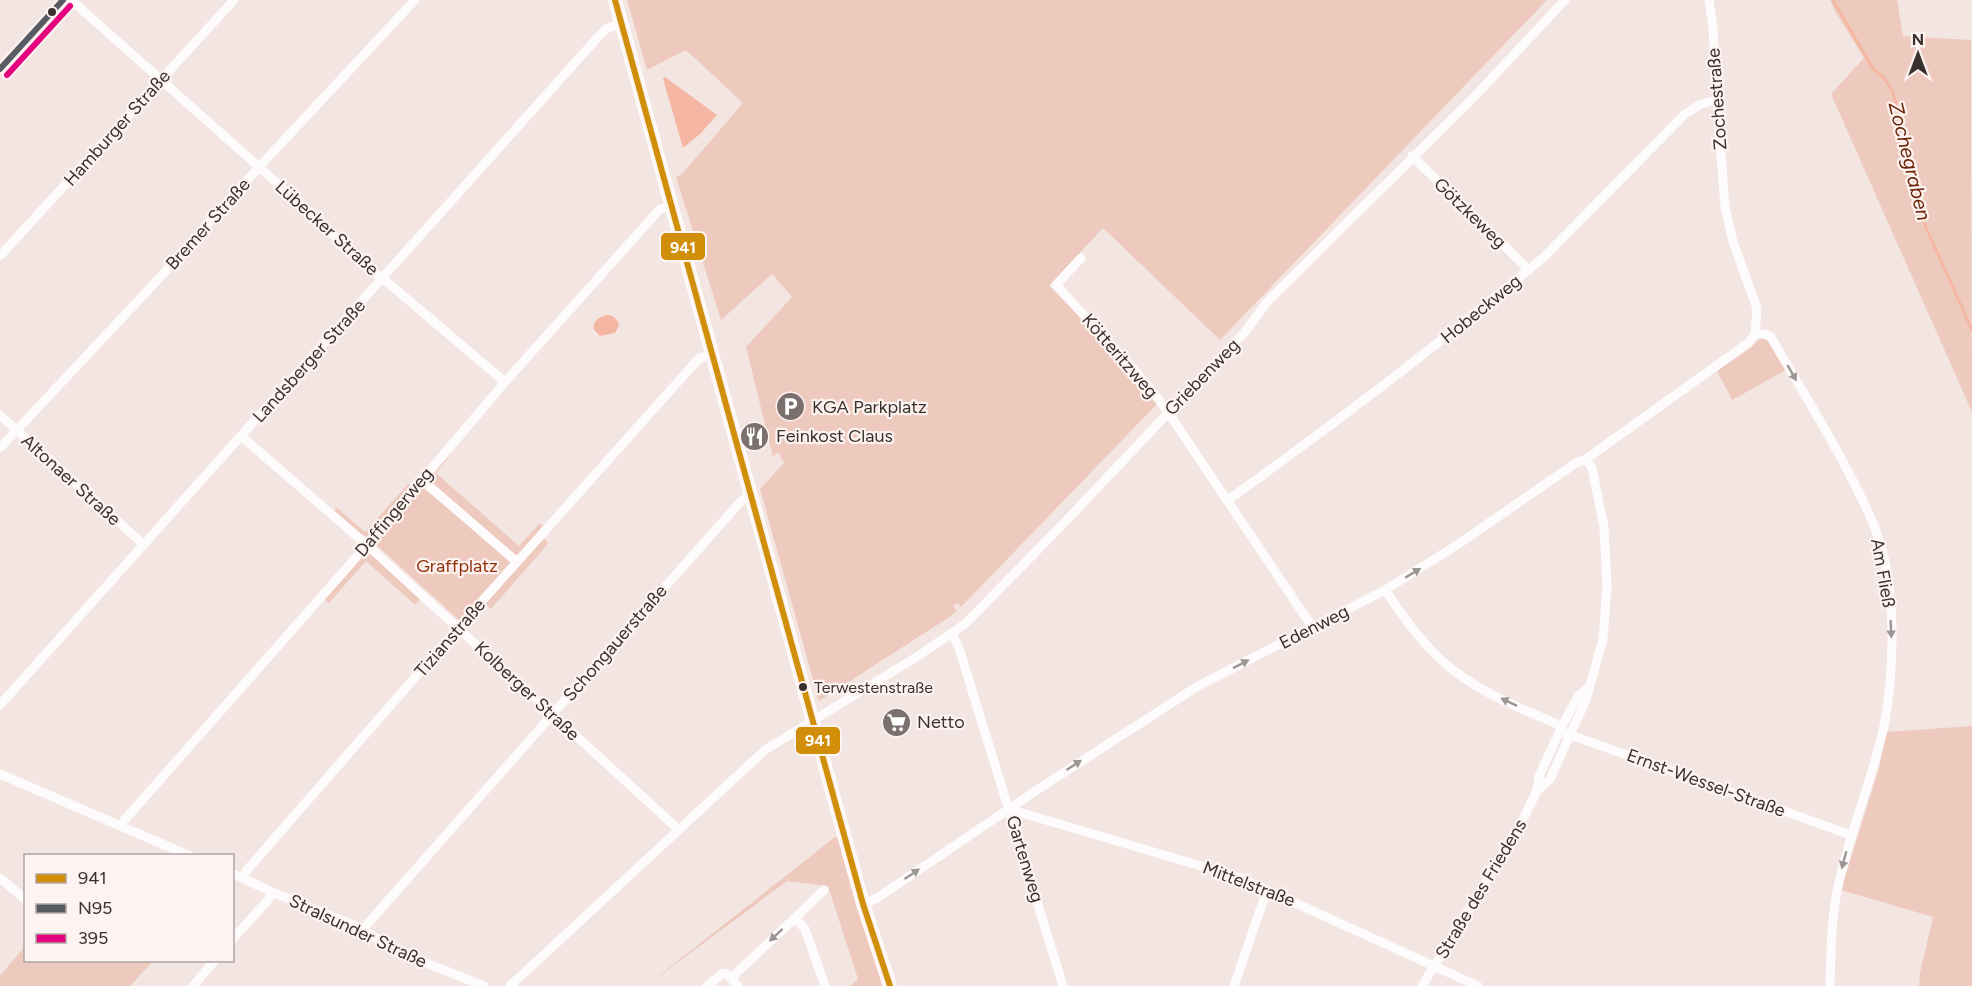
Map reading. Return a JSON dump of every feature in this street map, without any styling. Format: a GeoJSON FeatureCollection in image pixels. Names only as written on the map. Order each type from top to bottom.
{"type":"FeatureCollection","features":[{"type":"Feature","properties":{"kind":"main road"},"geometry":{"type":"LineString","coordinates":[[615,0],[863,904],[890,986]]}},
{"type":"Feature","properties":{"kind":"street"},"geometry":{"type":"LineString","coordinates":[[0,69],[63,0]]}},
{"type":"Feature","properties":{"kind":"street","name":"Lübecker Straße"},"geometry":{"type":"LineString","coordinates":[[70,0],[375,273],[505,382]]}},
{"type":"Feature","properties":{"kind":"street","name":"Hamburger Straße"},"geometry":{"type":"LineString","coordinates":[[0,256],[234,0]]}},
{"type":"Feature","properties":{"kind":"street","name":"Bremer Straße"},"geometry":{"type":"LineString","coordinates":[[0,448],[415,0]]}},
{"type":"Feature","properties":{"kind":"street","name":"Griebenweg"},"geometry":{"type":"LineString","coordinates":[[813,722],[965,624],[1244,333],[1268,301],[1474,97],[1565,0]]}},
{"type":"Feature","properties":{"kind":"street","name":"Zochestraße"},"geometry":{"type":"LineString","coordinates":[[1709,0],[1713,28],[1724,198],[1733,242],[1756,308],[1755,334]]}},
{"type":"Feature","properties":{"kind":"street","name":"Landsberger Straße"},"geometry":{"type":"LineString","coordinates":[[0,705],[598,37],[606,29],[621,22]]}},
{"type":"Feature","properties":{"kind":"street","name":"Hobeckweg"},"geometry":{"type":"LineString","coordinates":[[1228,500],[1422,357],[1529,270],[1684,115],[1701,104],[1716,100]]}},
{"type":"Feature","properties":{"kind":"street","name":"Götzkeweg"},"geometry":{"type":"LineString","coordinates":[[1412,156],[1529,270]]}},
{"type":"Feature","properties":{"kind":"street","name":"Daffingerweg"},"geometry":{"type":"LineString","coordinates":[[121,824],[367,545],[505,382],[660,209],[672,206]]}},
{"type":"Feature","properties":{"kind":"street","name":"Kötteritzweg"},"geometry":{"type":"LineString","coordinates":[[1081,258],[1056,285],[1138,374],[1167,412],[1313,628]]}},
{"type":"Feature","properties":{"kind":"street","name":"Edenweg"},"geometry":{"type":"LineString","coordinates":[[863,904],[877,898],[1198,686],[1385,590],[1494,521],[1576,463],[1586,459],[1748,343],[1755,334]]}},
{"type":"Feature","properties":{"kind":"street","name":"Am Fließ"},"geometry":{"type":"LineString","coordinates":[[1755,334],[1771,337],[1842,459],[1870,515],[1882,551],[1892,635],[1884,725],[1837,891],[1830,986]]}},
{"type":"Feature","properties":{"kind":"street","name":"Tizianstraße"},"geometry":{"type":"LineString","coordinates":[[243,878],[247,870],[458,628],[693,365],[700,358],[712,354]]}},
{"type":"Feature","properties":{"kind":"street","name":"Altonaer Straße"},"geometry":{"type":"LineString","coordinates":[[0,415],[143,544]]}},
{"type":"Feature","properties":{"kind":"street","name":"Kolberger Straße"},"geometry":{"type":"LineString","coordinates":[[241,436],[367,545],[678,829]]}},
{"type":"Feature","properties":{"kind":"street","name":"Straße des Friedens"},"geometry":{"type":"LineString","coordinates":[[1537,791],[1550,779],[1586,700],[1603,639],[1607,586],[1604,527],[1592,468],[1586,459]]}},
{"type":"Feature","properties":{"kind":"street"},"geometry":{"type":"LineString","coordinates":[[421,479],[517,562]]}},
{"type":"Feature","properties":{"kind":"street","name":"Schongauerstraße"},"geometry":{"type":"LineString","coordinates":[[363,929],[741,501],[751,496]]}},
{"type":"Feature","properties":{"kind":"street","name":"Ernst-Wessel-Straße"},"geometry":{"type":"LineString","coordinates":[[1385,590],[1422,640],[1448,666],[1479,688],[1561,728],[1570,735],[1851,835]]}},
{"type":"Feature","properties":{"kind":"street","name":"Gartenweg"},"geometry":{"type":"LineString","coordinates":[[952,634],[957,641],[1064,986]]}},
{"type":"Feature","properties":{"kind":"street","name":"Straße des Friedens"},"geometry":{"type":"LineString","coordinates":[[1422,986],[1517,831],[1537,791],[1539,776],[1561,728],[1578,696],[1588,687]]}},
{"type":"Feature","properties":{"kind":"street"},"geometry":{"type":"LineString","coordinates":[[510,986],[765,750],[813,722]]}},
{"type":"Feature","properties":{"kind":"street"},"geometry":{"type":"LineString","coordinates":[[0,774],[188,854]]}},
{"type":"Feature","properties":{"kind":"street","name":"Mittelstraße"},"geometry":{"type":"LineString","coordinates":[[1010,809],[1238,877],[1478,986]]}},
{"type":"Feature","properties":{"kind":"street","name":"Stralsunder Straße"},"geometry":{"type":"LineString","coordinates":[[234,874],[363,929],[391,949],[484,986]]}},
{"type":"Feature","properties":{"kind":"street"},"geometry":{"type":"LineString","coordinates":[[0,878],[24,898]]}},
{"type":"Feature","properties":{"kind":"street"},"geometry":{"type":"LineString","coordinates":[[731,978],[824,890]]}},
{"type":"Feature","properties":{"kind":"street"},"geometry":{"type":"LineString","coordinates":[[1234,986],[1267,890]]}},
{"type":"Feature","properties":{"kind":"street"},"geometry":{"type":"LineString","coordinates":[[234,938],[268,900],[272,892]]}},
{"type":"Feature","properties":{"kind":"street"},"geometry":{"type":"LineString","coordinates":[[795,918],[805,929],[825,986]]}},
{"type":"Feature","properties":{"kind":"street"},"geometry":{"type":"LineString","coordinates":[[192,986],[213,962]]}},
{"type":"Feature","properties":{"kind":"street"},"geometry":{"type":"LineString","coordinates":[[707,986],[723,974],[727,974],[738,986]]}},
{"type":"Feature","properties":{"kind":"green space"},"geometry":{"type":"Polygon","coordinates":[[[627,0],[1547,0],[1220,340],[1103,228],[1049,286],[1105,343],[1157,404],[961,607],[957,603],[953,606],[957,611],[819,701],[760,489],[784,463],[778,452],[773,457],[746,347],[792,297],[772,274],[721,320],[676,177],[682,174],[743,103],[686,50],[647,70],[627,0]]]}},
{"type":"Feature","properties":{"kind":"green space"},"geometry":{"type":"Polygon","coordinates":[[[1830,0],[1897,0],[1903,36],[1971,40],[1972,412],[1831,94],[1864,58],[1830,0]]]}},
{"type":"Feature","properties":{"kind":"green space"},"geometry":{"type":"Polygon","coordinates":[[[1761,338],[1767,338],[1786,370],[1732,400],[1717,371],[1761,338]]]}},
{"type":"Feature","properties":{"kind":"green space"},"geometry":{"type":"Polygon","coordinates":[[[449,452],[451,454],[436,473],[519,546],[540,523],[545,528],[520,555],[514,556],[426,478],[449,452]]]}},
{"type":"Feature","properties":{"kind":"green space"},"geometry":{"type":"Polygon","coordinates":[[[408,484],[412,487],[368,537],[361,535],[334,511],[337,508],[365,532],[408,484]]]}},
{"type":"Feature","properties":{"kind":"green space","name":"Graffplatz"},"geometry":{"type":"Polygon","coordinates":[[[421,486],[510,561],[509,566],[463,619],[458,619],[373,542],[421,486]]]}},
{"type":"Feature","properties":{"kind":"green space"},"geometry":{"type":"Polygon","coordinates":[[[543,538],[548,542],[546,546],[491,609],[484,603],[543,538]]]}},
{"type":"Feature","properties":{"kind":"green space"},"geometry":{"type":"Polygon","coordinates":[[[366,552],[370,553],[420,599],[415,605],[366,561],[329,603],[323,598],[366,552]]]}},
{"type":"Feature","properties":{"kind":"green space"},"geometry":{"type":"Polygon","coordinates":[[[1972,726],[1972,986],[1919,986],[1933,917],[1841,890],[1879,768],[1886,732],[1972,726]]]}},
{"type":"Feature","properties":{"kind":"green space"},"geometry":{"type":"Polygon","coordinates":[[[835,837],[838,838],[883,986],[850,986],[858,979],[828,886],[787,881],[646,986],[835,837]]]}},
{"type":"Feature","properties":{"kind":"green space"},"geometry":{"type":"Polygon","coordinates":[[[24,947],[24,962],[152,962],[130,986],[0,986],[0,976],[24,947]]]}},
{"type":"Feature","properties":{"kind":"shaded area"},"geometry":{"type":"Polygon","coordinates":[[[665,77],[717,115],[683,148],[663,79],[665,77]]]}},
{"type":"Feature","properties":{"kind":"shaded area"},"geometry":{"type":"Polygon","coordinates":[[[607,315],[615,318],[619,326],[615,333],[600,336],[594,330],[594,324],[599,318],[607,315]]]}},
{"type":"Feature","properties":{"kind":"waterway","name":"Zochegraben"},"geometry":{"type":"LineString","coordinates":[[1833,0],[1873,69],[1884,78],[1892,90],[1907,140],[1923,221],[1972,330]]}},
{"type":"Feature","properties":{"kind":"transit line","name":"N95"},"geometry":{"type":"LineString","coordinates":[[0,69],[63,0]]}},
{"type":"Feature","properties":{"kind":"transit line","name":"941"},"geometry":{"type":"LineString","coordinates":[[615,0],[863,904],[890,986]]}},
{"type":"Feature","properties":{"kind":"transit line","name":"395"},"geometry":{"type":"LineString","coordinates":[[7,75],[70,6]]}},
{"type":"Feature","properties":{"kind":"place","name":"KGA Parkplatz"},"geometry":{"type":"Point","coordinates":[791,407]}},
{"type":"Feature","properties":{"kind":"place","name":"Feinkost Claus"},"geometry":{"type":"Point","coordinates":[755,436]}},
{"type":"Feature","properties":{"kind":"place","name":"Terwestenstraße"},"geometry":{"type":"Point","coordinates":[803,687]}},
{"type":"Feature","properties":{"kind":"place","name":"Netto"},"geometry":{"type":"Point","coordinates":[896,722]}}]}
